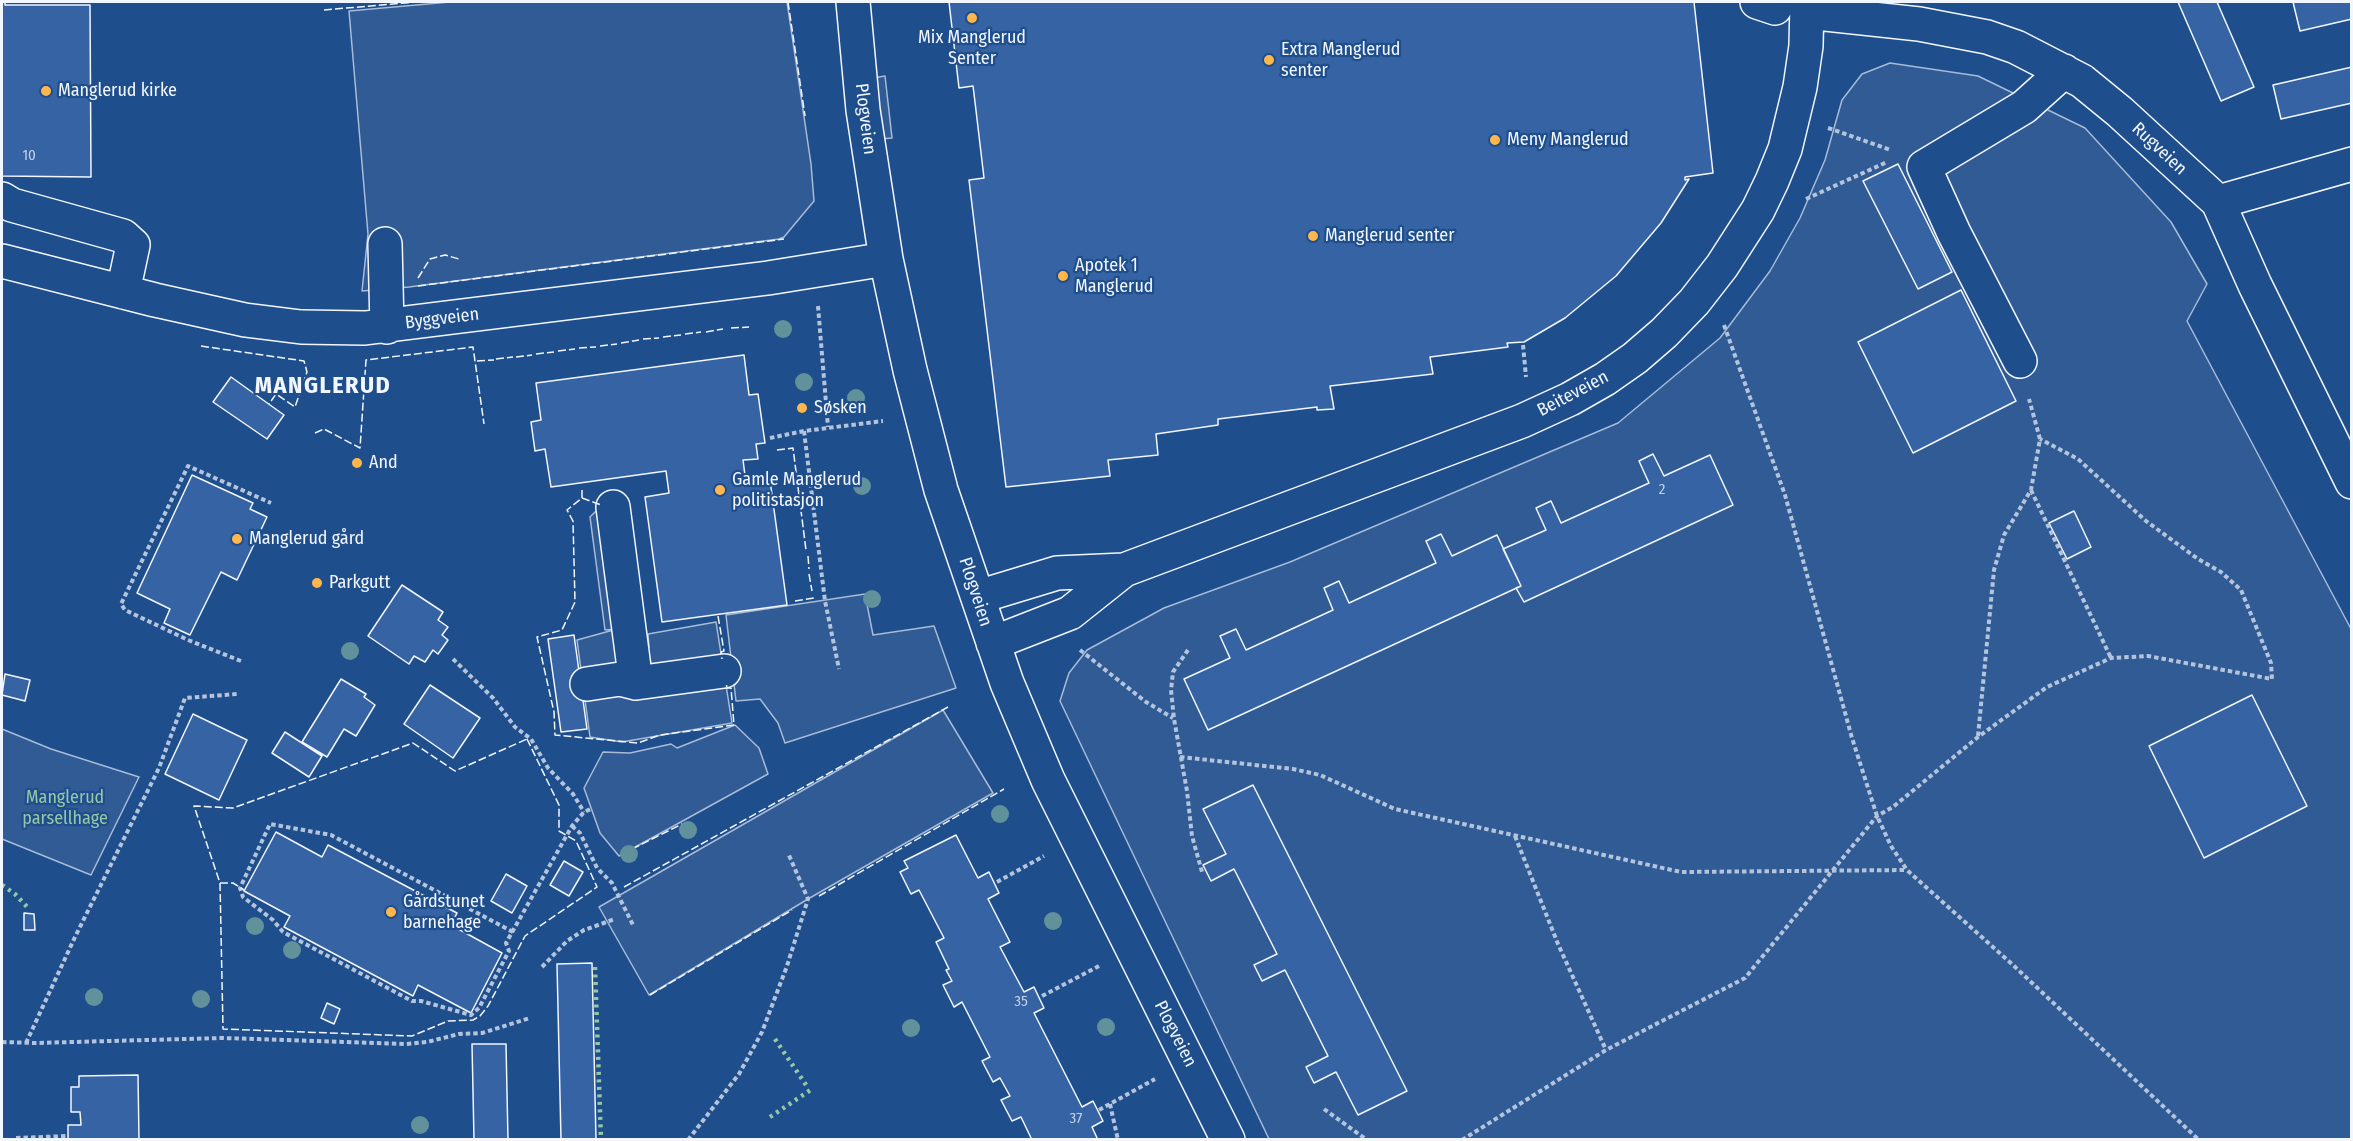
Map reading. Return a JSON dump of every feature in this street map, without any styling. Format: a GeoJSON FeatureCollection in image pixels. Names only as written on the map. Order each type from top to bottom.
{"type":"FeatureCollection","features":[{"type":"Feature","properties":{"kind":"street","name":"Plogveien"},"geometry":{"type":"LineString","coordinates":[[853,2],[863,110],[886,260],[910,370],[941,490],[993,643],[1048,780],[1228,1140]]}},
{"type":"Feature","properties":{"kind":"street","name":"Rugveien"},"geometry":{"type":"LineString","coordinates":[[1807,7],[1987,37],[2016,47],[2082,81],[2120,112],[2218,202],[2255,285],[2352,482]]}},
{"type":"Feature","properties":{"kind":"street","name":"Beiteveien"},"geometry":{"type":"LineString","coordinates":[[978,597],[1057,573],[1124,570],[1522,421],[1570,399],[1635,358],[1664,333],[1694,302],[1722,266],[1758,210],[1785,150],[1793,119],[1806,46],[1807,7]]}},
{"type":"Feature","properties":{"kind":"street"},"geometry":{"type":"LineString","coordinates":[[2020,361],[1914,161],[2025,107],[2064,71]]}},
{"type":"Feature","properties":{"kind":"street"},"geometry":{"type":"LineString","coordinates":[[2218,202],[2352,164]]}},
{"type":"Feature","properties":{"kind":"street"},"geometry":{"type":"LineString","coordinates":[[2,199],[12,205],[123,236],[133,245],[123,292]]}},
{"type":"Feature","properties":{"kind":"street"},"geometry":{"type":"LineString","coordinates":[[386,244],[387,327]]}},
{"type":"Feature","properties":{"kind":"street","name":"Byggveien"},"geometry":{"type":"LineString","coordinates":[[2,261],[245,320],[301,327],[339,328],[387,327],[768,278],[886,260]]}},
{"type":"Feature","properties":{"kind":"street"},"geometry":{"type":"LineString","coordinates":[[613,507],[636,683]]}},
{"type":"Feature","properties":{"kind":"street","name":"Beiteveien"},"geometry":{"type":"LineString","coordinates":[[993,643],[1070,613],[1124,570]]}},
{"type":"Feature","properties":{"kind":"street"},"geometry":{"type":"LineString","coordinates":[[587,684],[620,679],[636,683],[724,671]]}},
{"type":"Feature","properties":{"kind":"path"},"geometry":{"type":"LineString","coordinates":[[1825,127],[1914,161]]}},
{"type":"Feature","properties":{"kind":"path"},"geometry":{"type":"LineString","coordinates":[[1796,204],[1914,161]]}},
{"type":"Feature","properties":{"kind":"path"},"geometry":{"type":"LineString","coordinates":[[817,300],[828,427]]}},
{"type":"Feature","properties":{"kind":"path"},"geometry":{"type":"LineString","coordinates":[[1721,318],[1785,495],[1852,738],[1877,816],[1891,846],[1907,870],[2013,965],[2199,1140]]}},
{"type":"Feature","properties":{"kind":"path"},"geometry":{"type":"LineString","coordinates":[[1523,345],[1526,384]]}},
{"type":"Feature","properties":{"kind":"path"},"geometry":{"type":"LineString","coordinates":[[1978,737],[1994,570],[2004,535],[2031,490],[2040,439],[2030,399]]}},
{"type":"Feature","properties":{"kind":"path"},"geometry":{"type":"LineString","coordinates":[[770,438],[828,427],[890,420]]}},
{"type":"Feature","properties":{"kind":"path"},"geometry":{"type":"LineString","coordinates":[[804,431],[825,601],[839,669]]}},
{"type":"Feature","properties":{"kind":"path"},"geometry":{"type":"LineString","coordinates":[[1462,1140],[1606,1050],[1745,978],[1877,816],[1893,807],[1978,737],[2047,687],[2111,658],[2148,656],[2272,679],[2271,663],[2241,590],[2220,572],[2146,521],[2078,459],[2040,439]]}},
{"type":"Feature","properties":{"kind":"path"},"geometry":{"type":"LineString","coordinates":[[241,662],[125,610],[121,604],[188,466],[271,503]]}},
{"type":"Feature","properties":{"kind":"path"},"geometry":{"type":"LineString","coordinates":[[2031,490],[2111,658]]}},
{"type":"Feature","properties":{"kind":"path"},"geometry":{"type":"LineString","coordinates":[[1073,644],[1146,702],[1174,718]]}},
{"type":"Feature","properties":{"kind":"path"},"geometry":{"type":"LineString","coordinates":[[1188,650],[1173,672],[1171,690],[1192,836],[1202,872]]}},
{"type":"Feature","properties":{"kind":"path"},"geometry":{"type":"LineString","coordinates":[[453,659],[493,698],[515,727],[531,739],[548,768],[573,794],[584,812]]}},
{"type":"Feature","properties":{"kind":"path"},"geometry":{"type":"LineString","coordinates":[[27,1043],[75,938],[159,768],[185,698],[237,694]]}},
{"type":"Feature","properties":{"kind":"path"},"geometry":{"type":"LineString","coordinates":[[1180,757],[1293,769],[1320,775],[1395,809],[1681,872],[1907,870]]}},
{"type":"Feature","properties":{"kind":"path"},"geometry":{"type":"LineString","coordinates":[[513,932],[331,835],[270,824],[240,888],[243,897],[273,920],[283,932],[412,1001],[421,1001],[471,1015],[479,1008],[509,951],[506,943],[513,932],[572,826],[584,812],[591,809]]}},
{"type":"Feature","properties":{"kind":"path"},"geometry":{"type":"LineString","coordinates":[[572,826],[580,833],[597,868],[612,883],[633,925]]}},
{"type":"Feature","properties":{"kind":"path"},"geometry":{"type":"LineString","coordinates":[[1515,835],[1558,944],[1606,1050]]}},
{"type":"Feature","properties":{"kind":"path"},"geometry":{"type":"LineString","coordinates":[[998,882],[1050,852]]}},
{"type":"Feature","properties":{"kind":"path"},"geometry":{"type":"LineString","coordinates":[[688,1140],[739,1074],[762,1032],[787,966],[808,899],[788,853]]}},
{"type":"Feature","properties":{"kind":"path"},"geometry":{"type":"LineString","coordinates":[[542,967],[567,941],[584,930],[615,919]]}},
{"type":"Feature","properties":{"kind":"path"},"geometry":{"type":"LineString","coordinates":[[1042,996],[1105,963]]}},
{"type":"Feature","properties":{"kind":"path"},"geometry":{"type":"LineString","coordinates":[[2,1042],[223,1038],[406,1044],[427,1042],[459,1034],[482,1033],[530,1018]]}},
{"type":"Feature","properties":{"kind":"path"},"geometry":{"type":"LineString","coordinates":[[1099,1110],[1161,1076]]}},
{"type":"Feature","properties":{"kind":"path"},"geometry":{"type":"LineString","coordinates":[[1110,1104],[1118,1140]]}},
{"type":"Feature","properties":{"kind":"path"},"geometry":{"type":"LineString","coordinates":[[1324,1109],[1367,1140]]}},
{"type":"Feature","properties":{"kind":"path"},"geometry":{"type":"LineString","coordinates":[[1469,1135],[1474,1140]]}},
{"type":"Feature","properties":{"kind":"path"},"geometry":{"type":"LineString","coordinates":[[16,1138],[68,1136]]}},
{"type":"Feature","properties":{"kind":"shaded area"},"geometry":{"type":"Polygon","coordinates":[[[450,2],[787,2],[811,164],[814,201],[784,237],[779,239],[409,287],[362,291],[368,234],[349,11],[450,2]]]}},
{"type":"Feature","properties":{"kind":"shaded area"},"geometry":{"type":"Polygon","coordinates":[[[1890,63],[1978,76],[2085,128],[2171,222],[2207,284],[2187,321],[2351,629],[2351,1139],[1269,1139],[1060,701],[1069,673],[1087,650],[1164,608],[1290,562],[1618,423],[1720,338],[1770,271],[1800,218],[1825,160],[1842,100],[1862,74],[1890,63]]]}},
{"type":"Feature","properties":{"kind":"shaded area"},"geometry":{"type":"Polygon","coordinates":[[[885,76],[892,138],[880,139],[873,78],[885,76]]]}},
{"type":"Feature","properties":{"kind":"shaded area"},"geometry":{"type":"Polygon","coordinates":[[[600,507],[646,648],[649,647],[648,634],[716,622],[732,723],[622,742],[590,737],[577,640],[617,629],[605,630],[590,517],[600,507]]]}},
{"type":"Feature","properties":{"kind":"shaded area"},"geometry":{"type":"Polygon","coordinates":[[[865,594],[873,635],[934,626],[956,688],[785,743],[778,723],[760,699],[736,701],[726,615],[865,594]]]}},
{"type":"Feature","properties":{"kind":"shaded area"},"geometry":{"type":"Polygon","coordinates":[[[943,710],[993,793],[808,899],[649,995],[599,907],[943,710]]]}},
{"type":"Feature","properties":{"kind":"shaded area"},"geometry":{"type":"Polygon","coordinates":[[[735,725],[759,748],[768,774],[619,856],[600,833],[584,788],[603,752],[630,753],[671,744],[677,748],[735,725]]]}},
{"type":"Feature","properties":{"kind":"shaded area","name":"Manglerud parsellhage"},"geometry":{"type":"Polygon","coordinates":[[[2,729],[51,749],[139,777],[91,875],[2,839],[2,729]]]}},
{"type":"Feature","properties":{"kind":"building","name":"Manglerud kirke"},"geometry":{"type":"Polygon","coordinates":[[[2,2],[5,2],[5,5],[90,5],[91,177],[2,176],[2,2]]]}},
{"type":"Feature","properties":{"kind":"building","name":"Manglerud senter"},"geometry":{"type":"Polygon","coordinates":[[[949,2],[1694,2],[1713,173],[1685,177],[1685,180],[1689,179],[1661,223],[1616,276],[1565,318],[1524,342],[1507,343],[1508,347],[1430,357],[1433,374],[1330,386],[1334,409],[1317,410],[1317,407],[1218,419],[1218,425],[1156,434],[1158,455],[1108,460],[1110,476],[1006,487],[969,180],[984,178],[973,86],[959,88],[949,2]]]}},
{"type":"Feature","properties":{"kind":"building"},"geometry":{"type":"Polygon","coordinates":[[[2178,2],[2217,2],[2254,87],[2221,101],[2178,2]]]}},
{"type":"Feature","properties":{"kind":"building"},"geometry":{"type":"Polygon","coordinates":[[[2293,2],[2352,2],[2352,19],[2300,31],[2293,2]]]}},
{"type":"Feature","properties":{"kind":"building"},"geometry":{"type":"Polygon","coordinates":[[[2352,67],[2352,103],[2281,119],[2273,85],[2352,67]]]}},
{"type":"Feature","properties":{"kind":"building"},"geometry":{"type":"Polygon","coordinates":[[[1898,164],[1952,272],[1918,289],[1863,181],[1898,164]]]}},
{"type":"Feature","properties":{"kind":"building"},"geometry":{"type":"Polygon","coordinates":[[[1961,290],[2016,401],[1913,453],[1858,342],[1961,290]]]}},
{"type":"Feature","properties":{"kind":"building","name":"Gamle Manglerud politistasjon"},"geometry":{"type":"Polygon","coordinates":[[[744,355],[749,395],[758,394],[765,443],[756,444],[758,459],[743,460],[746,483],[770,480],[787,605],[662,622],[645,497],[669,493],[666,471],[551,487],[545,449],[535,451],[531,422],[541,420],[536,383],[744,355]]]}},
{"type":"Feature","properties":{"kind":"building"},"geometry":{"type":"Polygon","coordinates":[[[231,377],[284,415],[267,439],[213,402],[231,377]]]}},
{"type":"Feature","properties":{"kind":"building"},"geometry":{"type":"Polygon","coordinates":[[[1653,454],[1664,476],[1710,455],[1733,505],[1524,602],[1516,588],[1521,586],[1503,549],[1546,530],[1536,508],[1551,501],[1561,523],[1649,483],[1639,461],[1653,454]]]}},
{"type":"Feature","properties":{"kind":"building"},"geometry":{"type":"Polygon","coordinates":[[[192,475],[253,503],[250,509],[267,517],[237,580],[221,572],[190,635],[164,623],[170,609],[137,593],[192,475]]]}},
{"type":"Feature","properties":{"kind":"building"},"geometry":{"type":"Polygon","coordinates":[[[2074,511],[2091,547],[2067,559],[2049,523],[2074,511]]]}},
{"type":"Feature","properties":{"kind":"building"},"geometry":{"type":"Polygon","coordinates":[[[1441,534],[1452,556],[1497,535],[1521,586],[1208,730],[1184,679],[1230,658],[1220,636],[1236,629],[1246,650],[1333,610],[1324,588],[1339,581],[1349,603],[1436,563],[1426,541],[1441,534]]]}},
{"type":"Feature","properties":{"kind":"building"},"geometry":{"type":"Polygon","coordinates":[[[402,585],[443,612],[438,620],[448,627],[442,635],[448,640],[438,654],[433,650],[425,662],[414,656],[409,664],[368,636],[402,585]]]}},
{"type":"Feature","properties":{"kind":"building"},"geometry":{"type":"Polygon","coordinates":[[[574,635],[587,729],[561,732],[548,639],[574,635]]]}},
{"type":"Feature","properties":{"kind":"building"},"geometry":{"type":"Polygon","coordinates":[[[5,674],[30,680],[25,701],[2,695],[5,674]]]}},
{"type":"Feature","properties":{"kind":"building"},"geometry":{"type":"Polygon","coordinates":[[[341,679],[366,694],[364,697],[375,705],[356,736],[344,729],[327,757],[302,742],[341,679]]]}},
{"type":"Feature","properties":{"kind":"building"},"geometry":{"type":"Polygon","coordinates":[[[430,685],[480,718],[453,758],[404,724],[430,685]]]}},
{"type":"Feature","properties":{"kind":"building"},"geometry":{"type":"Polygon","coordinates":[[[2252,695],[2307,806],[2204,858],[2149,746],[2252,695]]]}},
{"type":"Feature","properties":{"kind":"building"},"geometry":{"type":"Polygon","coordinates":[[[193,714],[247,740],[219,800],[165,774],[193,714]]]}},
{"type":"Feature","properties":{"kind":"building"},"geometry":{"type":"Polygon","coordinates":[[[285,732],[322,756],[309,777],[272,753],[285,732]]]}},
{"type":"Feature","properties":{"kind":"building"},"geometry":{"type":"Polygon","coordinates":[[[1253,785],[1407,1091],[1358,1115],[1336,1072],[1314,1083],[1306,1067],[1328,1056],[1285,970],[1262,981],[1254,965],[1277,954],[1234,869],[1211,881],[1203,865],[1226,854],[1203,809],[1253,785]]]}},
{"type":"Feature","properties":{"kind":"building"},"geometry":{"type":"Polygon","coordinates":[[[276,832],[322,857],[328,845],[457,913],[451,925],[502,953],[471,1013],[418,985],[413,996],[284,927],[290,916],[244,891],[276,832]]]}},
{"type":"Feature","properties":{"kind":"building"},"geometry":{"type":"Polygon","coordinates":[[[956,835],[978,878],[989,872],[999,893],[988,899],[1010,942],[1000,947],[1024,992],[1034,987],[1044,1008],[1034,1013],[1082,1107],[1093,1101],[1103,1121],[1092,1127],[1098,1140],[1032,1140],[1021,1117],[1012,1121],[1001,1100],[1010,1096],[1000,1078],[993,1082],[982,1061],[990,1057],[962,1002],[954,1007],[943,985],[952,981],[936,942],[944,938],[919,890],[911,894],[900,872],[908,868],[904,861],[956,835]]]}},
{"type":"Feature","properties":{"kind":"building"},"geometry":{"type":"Polygon","coordinates":[[[564,861],[583,872],[569,896],[550,885],[564,861]]]}},
{"type":"Feature","properties":{"kind":"building"},"geometry":{"type":"Polygon","coordinates":[[[506,874],[527,886],[512,913],[491,901],[506,874]]]}},
{"type":"Feature","properties":{"kind":"building"},"geometry":{"type":"Polygon","coordinates":[[[24,913],[34,914],[35,930],[24,930],[24,913]]]}},
{"type":"Feature","properties":{"kind":"building"},"geometry":{"type":"Polygon","coordinates":[[[592,963],[596,1140],[561,1140],[557,964],[592,963]]]}},
{"type":"Feature","properties":{"kind":"building"},"geometry":{"type":"Polygon","coordinates":[[[327,1003],[340,1009],[334,1024],[321,1018],[327,1003]]]}},
{"type":"Feature","properties":{"kind":"building"},"geometry":{"type":"Polygon","coordinates":[[[472,1044],[506,1044],[508,1140],[474,1140],[472,1044]]]}},
{"type":"Feature","properties":{"kind":"building"},"geometry":{"type":"Polygon","coordinates":[[[138,1075],[139,1140],[68,1140],[68,1125],[81,1125],[80,1112],[71,1112],[71,1087],[79,1087],[79,1076],[138,1075]]]}},
{"type":"Feature","properties":{"kind":"hedge"},"geometry":{"type":"LineString","coordinates":[[2,885],[15,894],[29,909]]}},
{"type":"Feature","properties":{"kind":"hedge"},"geometry":{"type":"LineString","coordinates":[[595,967],[601,1140]]}},
{"type":"Feature","properties":{"kind":"hedge"},"geometry":{"type":"LineString","coordinates":[[775,1039],[806,1085]]}},
{"type":"Feature","properties":{"kind":"hedge"},"geometry":{"type":"LineString","coordinates":[[770,1117],[812,1089]]}},
{"type":"Feature","properties":{"kind":"fence"},"geometry":{"type":"LineString","coordinates":[[324,10],[416,2]]}},
{"type":"Feature","properties":{"kind":"fence"},"geometry":{"type":"LineString","coordinates":[[788,2],[805,116]]}},
{"type":"Feature","properties":{"kind":"fence"},"geometry":{"type":"LineString","coordinates":[[418,286],[784,239]]}},
{"type":"Feature","properties":{"kind":"fence"},"geometry":{"type":"LineString","coordinates":[[418,278],[430,259],[445,255],[459,259]]}},
{"type":"Feature","properties":{"kind":"fence"},"geometry":{"type":"LineString","coordinates":[[731,328],[749,327]]}},
{"type":"Feature","properties":{"kind":"fence"},"geometry":{"type":"LineString","coordinates":[[706,332],[723,329]]}},
{"type":"Feature","properties":{"kind":"fence"},"geometry":{"type":"LineString","coordinates":[[685,334],[701,332]]}},
{"type":"Feature","properties":{"kind":"fence"},"geometry":{"type":"LineString","coordinates":[[663,337],[681,335]]}},
{"type":"Feature","properties":{"kind":"fence"},"geometry":{"type":"LineString","coordinates":[[643,339],[659,338]]}},
{"type":"Feature","properties":{"kind":"fence"},"geometry":{"type":"LineString","coordinates":[[621,343],[639,340]]}},
{"type":"Feature","properties":{"kind":"fence"},"geometry":{"type":"LineString","coordinates":[[600,346],[617,344]]}},
{"type":"Feature","properties":{"kind":"fence"},"geometry":{"type":"LineString","coordinates":[[201,346],[304,361],[307,372],[295,407],[276,394],[269,404]]}},
{"type":"Feature","properties":{"kind":"fence"},"geometry":{"type":"LineString","coordinates":[[315,433],[324,429],[360,448],[366,360],[473,347],[484,424]]}},
{"type":"Feature","properties":{"kind":"fence"},"geometry":{"type":"LineString","coordinates":[[579,348],[596,347]]}},
{"type":"Feature","properties":{"kind":"fence"},"geometry":{"type":"LineString","coordinates":[[558,351],[575,349]]}},
{"type":"Feature","properties":{"kind":"fence"},"geometry":{"type":"LineString","coordinates":[[536,354],[554,352]]}},
{"type":"Feature","properties":{"kind":"fence"},"geometry":{"type":"LineString","coordinates":[[516,357],[532,355]]}},
{"type":"Feature","properties":{"kind":"fence"},"geometry":{"type":"LineString","coordinates":[[496,359],[513,357]]}},
{"type":"Feature","properties":{"kind":"fence"},"geometry":{"type":"LineString","coordinates":[[477,361],[494,360]]}},
{"type":"Feature","properties":{"kind":"fence"},"geometry":{"type":"LineString","coordinates":[[777,450],[793,448],[806,550]]}},
{"type":"Feature","properties":{"kind":"fence"},"geometry":{"type":"LineString","coordinates":[[582,490],[582,498],[567,510],[573,521],[575,602],[562,630],[537,637],[554,712],[555,735],[638,743],[660,735],[734,725],[731,688],[727,688],[726,683]]}},
{"type":"Feature","properties":{"kind":"fence"},"geometry":{"type":"LineString","coordinates":[[582,498],[601,505]]}},
{"type":"Feature","properties":{"kind":"fence"},"geometry":{"type":"LineString","coordinates":[[808,556],[809,569]]}},
{"type":"Feature","properties":{"kind":"fence"},"geometry":{"type":"LineString","coordinates":[[809,574],[812,591]]}},
{"type":"Feature","properties":{"kind":"fence"},"geometry":{"type":"LineString","coordinates":[[795,601],[814,598]]}},
{"type":"Feature","properties":{"kind":"fence"},"geometry":{"type":"LineString","coordinates":[[718,616],[724,651],[721,652],[722,659]]}},
{"type":"Feature","properties":{"kind":"fence"},"geometry":{"type":"LineString","coordinates":[[624,887],[948,707]]}},
{"type":"Feature","properties":{"kind":"fence"},"geometry":{"type":"LineString","coordinates":[[527,739],[559,805],[559,831],[576,841],[597,887],[525,936],[488,1006],[480,1016],[473,1020],[448,1021],[412,1036],[223,1029],[220,883],[194,806],[233,808],[413,743],[455,771],[527,739]]}},
{"type":"Feature","properties":{"kind":"fence"},"geometry":{"type":"LineString","coordinates":[[819,896],[1004,789]]}},
{"type":"Feature","properties":{"kind":"fence"},"geometry":{"type":"LineString","coordinates":[[622,854],[682,824]]}},
{"type":"Feature","properties":{"kind":"fence"},"geometry":{"type":"LineString","coordinates":[[220,883],[233,883],[244,890]]}},
{"type":"Feature","properties":{"kind":"fence"},"geometry":{"type":"LineString","coordinates":[[650,995],[792,910]]}},
{"type":"Feature","properties":{"kind":"place","name":"Mix Manglerud Senter"},"geometry":{"type":"Point","coordinates":[972,18]}},
{"type":"Feature","properties":{"kind":"place","name":"Extra Manglerud senter"},"geometry":{"type":"Point","coordinates":[1269,60]}},
{"type":"Feature","properties":{"kind":"place","name":"Manglerud kirke"},"geometry":{"type":"Point","coordinates":[46,91]}},
{"type":"Feature","properties":{"kind":"place","name":"Meny Manglerud"},"geometry":{"type":"Point","coordinates":[1495,140]}},
{"type":"Feature","properties":{"kind":"place","name":"Manglerud senter"},"geometry":{"type":"Point","coordinates":[1313,236]}},
{"type":"Feature","properties":{"kind":"place","name":"Apotek 1 Manglerud"},"geometry":{"type":"Point","coordinates":[1063,276]}},
{"type":"Feature","properties":{"kind":"place","name":"Søsken"},"geometry":{"type":"Point","coordinates":[802,408]}},
{"type":"Feature","properties":{"kind":"place","name":"And"},"geometry":{"type":"Point","coordinates":[357,463]}},
{"type":"Feature","properties":{"kind":"place","name":"Gamle Manglerud politistasjon"},"geometry":{"type":"Point","coordinates":[720,490]}},
{"type":"Feature","properties":{"kind":"place","name":"Manglerud gård"},"geometry":{"type":"Point","coordinates":[237,539]}},
{"type":"Feature","properties":{"kind":"place","name":"Parkgutt"},"geometry":{"type":"Point","coordinates":[317,583]}},
{"type":"Feature","properties":{"kind":"place","name":"Gårdstunet barnehage"},"geometry":{"type":"Point","coordinates":[391,912]}},
{"type":"Feature","properties":{"kind":"district","name":"MANGLERUD"},"geometry":{"type":"Point","coordinates":[323,386]}}]}
